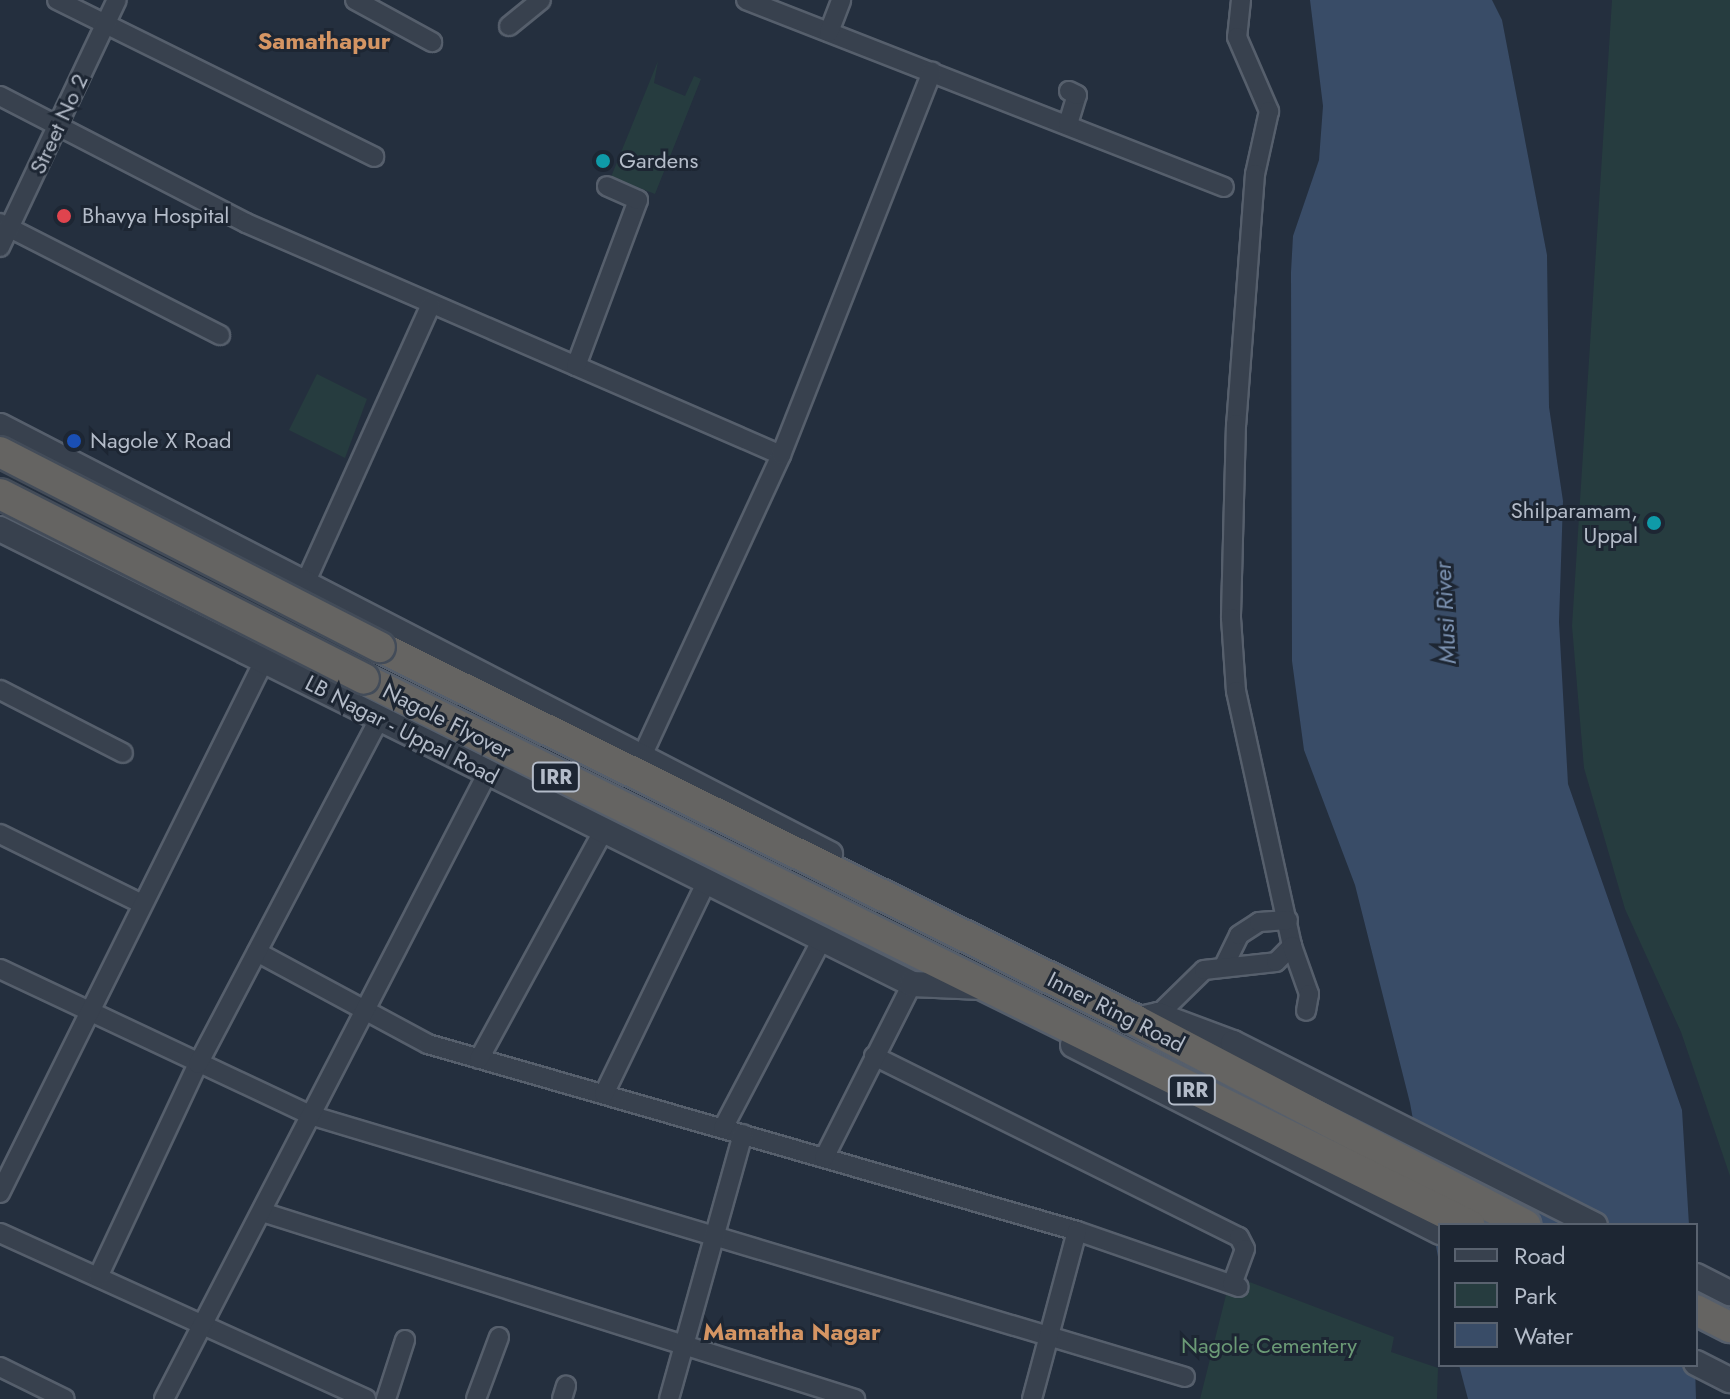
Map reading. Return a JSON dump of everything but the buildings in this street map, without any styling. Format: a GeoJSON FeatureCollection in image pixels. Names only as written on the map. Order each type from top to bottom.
{"type":"FeatureCollection","features":[{"type":"Feature","properties":{"kind":"highway","name":"Nagole Flyover"},"geometry":{"type":"LineString","coordinates":[[0,452],[873,894]]}},
{"type":"Feature","properties":{"kind":"highway","name":"Nagole Flyover"},"geometry":{"type":"LineString","coordinates":[[0,494],[983,987]]}},
{"type":"Feature","properties":{"kind":"highway","name":"Inner Ring Road"},"geometry":{"type":"LineString","coordinates":[[873,894],[1146,1017],[1403,1179],[1466,1223]]}},
{"type":"Feature","properties":{"kind":"highway","name":"Inner Ring Road"},"geometry":{"type":"LineString","coordinates":[[983,987],[1403,1179],[1521,1223]]}},
{"type":"Feature","properties":{"kind":"highway"},"geometry":{"type":"LineString","coordinates":[[1698,1311],[1730,1327]]}},
{"type":"Feature","properties":{"kind":"highway"},"geometry":{"type":"LineString","coordinates":[[1698,1334],[1730,1349]]}},
{"type":"Feature","properties":{"kind":"street"},"geometry":{"type":"LineString","coordinates":[[57,0],[374,157]]}},
{"type":"Feature","properties":{"kind":"street","name":"Street No 2"},"geometry":{"type":"LineString","coordinates":[[0,247],[5,225],[58,127],[117,0]]}},
{"type":"Feature","properties":{"kind":"street"},"geometry":{"type":"LineString","coordinates":[[355,0],[432,42]]}},
{"type":"Feature","properties":{"kind":"street"},"geometry":{"type":"LineString","coordinates":[[509,26],[541,0]]}},
{"type":"Feature","properties":{"kind":"street"},"geometry":{"type":"LineString","coordinates":[[746,0],[829,32],[902,52],[932,72],[1224,187]]}},
{"type":"Feature","properties":{"kind":"street"},"geometry":{"type":"LineString","coordinates":[[829,32],[841,0]]}},
{"type":"Feature","properties":{"kind":"street"},"geometry":{"type":"LineString","coordinates":[[1241,0],[1237,37],[1269,111],[1255,174],[1236,424],[1231,618],[1236,691],[1292,946],[1309,994],[1306,1011]]}},
{"type":"Feature","properties":{"kind":"street"},"geometry":{"type":"LineString","coordinates":[[642,756],[781,455],[932,72]]}},
{"type":"Feature","properties":{"kind":"street"},"geometry":{"type":"LineString","coordinates":[[1068,124],[1077,95],[1069,91]]}},
{"type":"Feature","properties":{"kind":"street"},"geometry":{"type":"LineString","coordinates":[[0,96],[246,223],[781,455]]}},
{"type":"Feature","properties":{"kind":"street"},"geometry":{"type":"LineString","coordinates":[[576,366],[638,200],[607,186]]}},
{"type":"Feature","properties":{"kind":"street"},"geometry":{"type":"LineString","coordinates":[[5,225],[220,335]]}},
{"type":"Feature","properties":{"kind":"street"},"geometry":{"type":"LineString","coordinates":[[307,579],[431,305]]}},
{"type":"Feature","properties":{"kind":"street"},"geometry":{"type":"LineString","coordinates":[[0,426],[307,579],[853,865],[873,894]]}},
{"type":"Feature","properties":{"kind":"street"},"geometry":{"type":"LineString","coordinates":[[157,606],[195,524]]}},
{"type":"Feature","properties":{"kind":"street","name":"LB Nagar - Uppal Road"},"geometry":{"type":"LineString","coordinates":[[0,529],[265,659],[705,885],[912,984],[983,987]]}},
{"type":"Feature","properties":{"kind":"street"},"geometry":{"type":"LineString","coordinates":[[0,1193],[265,659]]}},
{"type":"Feature","properties":{"kind":"street"},"geometry":{"type":"LineString","coordinates":[[0,690],[123,753]]}},
{"type":"Feature","properties":{"kind":"street"},"geometry":{"type":"LineString","coordinates":[[98,1277],[198,1064],[379,719]]}},
{"type":"Feature","properties":{"kind":"street"},"geometry":{"type":"LineString","coordinates":[[164,1399],[367,1013],[487,774]]}},
{"type":"Feature","properties":{"kind":"street"},"geometry":{"type":"LineString","coordinates":[[479,1059],[602,833]]}},
{"type":"Feature","properties":{"kind":"street"},"geometry":{"type":"LineString","coordinates":[[0,834],[142,904]]}},
{"type":"Feature","properties":{"kind":"street"},"geometry":{"type":"LineString","coordinates":[[604,1094],[705,885]]}},
{"type":"Feature","properties":{"kind":"street"},"geometry":{"type":"LineString","coordinates":[[1224,966],[1239,935],[1259,922],[1288,920]]}},
{"type":"Feature","properties":{"kind":"street"},"geometry":{"type":"LineString","coordinates":[[723,1128],[821,941]]}},
{"type":"Feature","properties":{"kind":"street"},"geometry":{"type":"LineString","coordinates":[[1146,1017],[1204,970],[1276,962],[1292,946]]}},
{"type":"Feature","properties":{"kind":"street"},"geometry":{"type":"LineString","coordinates":[[257,952],[367,1013],[479,1059],[1077,1231],[1235,1285],[1245,1249],[1239,1237],[874,1056]]}},
{"type":"Feature","properties":{"kind":"street"},"geometry":{"type":"LineString","coordinates":[[0,969],[87,1013],[313,1116],[1185,1377]]}},
{"type":"Feature","properties":{"kind":"street"},"geometry":{"type":"LineString","coordinates":[[824,1158],[912,984]]}},
{"type":"Feature","properties":{"kind":"street"},"geometry":{"type":"LineString","coordinates":[[1027,1009],[1061,1039],[1280,1154],[1438,1231]]}},
{"type":"Feature","properties":{"kind":"street"},"geometry":{"type":"LineString","coordinates":[[1146,1017],[1233,1043],[1591,1223]]}},
{"type":"Feature","properties":{"kind":"street"},"geometry":{"type":"LineString","coordinates":[[669,1399],[743,1134]]}},
{"type":"Feature","properties":{"kind":"street"},"geometry":{"type":"LineString","coordinates":[[262,1212],[855,1399]]}},
{"type":"Feature","properties":{"kind":"street"},"geometry":{"type":"LineString","coordinates":[[1032,1399],[1077,1231]]}},
{"type":"Feature","properties":{"kind":"street"},"geometry":{"type":"LineString","coordinates":[[0,1233],[366,1399]]}},
{"type":"Feature","properties":{"kind":"street"},"geometry":{"type":"LineString","coordinates":[[1698,1277],[1730,1293]]}},
{"type":"Feature","properties":{"kind":"street"},"geometry":{"type":"LineString","coordinates":[[476,1399],[499,1337]]}},
{"type":"Feature","properties":{"kind":"street"},"geometry":{"type":"LineString","coordinates":[[386,1399],[405,1340]]}},
{"type":"Feature","properties":{"kind":"street"},"geometry":{"type":"LineString","coordinates":[[1698,1364],[1730,1380]]}},
{"type":"Feature","properties":{"kind":"street"},"geometry":{"type":"LineString","coordinates":[[0,1367],[65,1399]]}},
{"type":"Feature","properties":{"kind":"green space","name":"Shilparamam, Uppal"},"geometry":{"type":"Polygon","coordinates":[[[1612,0],[1730,0],[1730,1176],[1681,1032],[1625,909],[1584,768],[1572,626],[1612,0]]]}},
{"type":"Feature","properties":{"kind":"green space"},"geometry":{"type":"Polygon","coordinates":[[[658,61],[654,83],[685,96],[694,76],[701,79],[655,194],[611,177],[658,61]]]}},
{"type":"Feature","properties":{"kind":"green space"},"geometry":{"type":"Polygon","coordinates":[[[317,374],[367,399],[345,458],[289,430],[317,374]]]}},
{"type":"Feature","properties":{"kind":"green space","name":"Nagole Cementery"},"geometry":{"type":"Polygon","coordinates":[[[1231,1275],[1394,1337],[1391,1352],[1438,1368],[1437,1399],[1200,1399],[1231,1275]]]}},
{"type":"Feature","properties":{"kind":"water","name":"Musi River"},"geometry":{"type":"Polygon","coordinates":[[[1310,0],[1492,0],[1502,20],[1547,255],[1549,407],[1563,501],[1559,622],[1568,784],[1682,1110],[1689,1223],[1438,1223],[1438,1257],[1410,1103],[1355,885],[1304,750],[1292,661],[1293,236],[1319,160],[1323,106],[1310,0]]]}},
{"type":"Feature","properties":{"kind":"water"},"geometry":{"type":"Polygon","coordinates":[[[1460,1367],[1695,1367],[1696,1399],[1468,1399],[1460,1367]]]}},
{"type":"Feature","properties":{"kind":"place","name":"Gardens"},"geometry":{"type":"Point","coordinates":[603,161]}},
{"type":"Feature","properties":{"kind":"place","name":"Bhavya Hospital"},"geometry":{"type":"Point","coordinates":[64,216]}},
{"type":"Feature","properties":{"kind":"place","name":"Nagole X Road"},"geometry":{"type":"Point","coordinates":[74,441]}},
{"type":"Feature","properties":{"kind":"place","name":"Shilparamam, Uppal"},"geometry":{"type":"Point","coordinates":[1654,523]}},
{"type":"Feature","properties":{"kind":"district","name":"Samathapur"},"geometry":{"type":"Point","coordinates":[324,41]}},
{"type":"Feature","properties":{"kind":"district","name":"Mamatha Nagar"},"geometry":{"type":"Point","coordinates":[792,1332]}}]}
